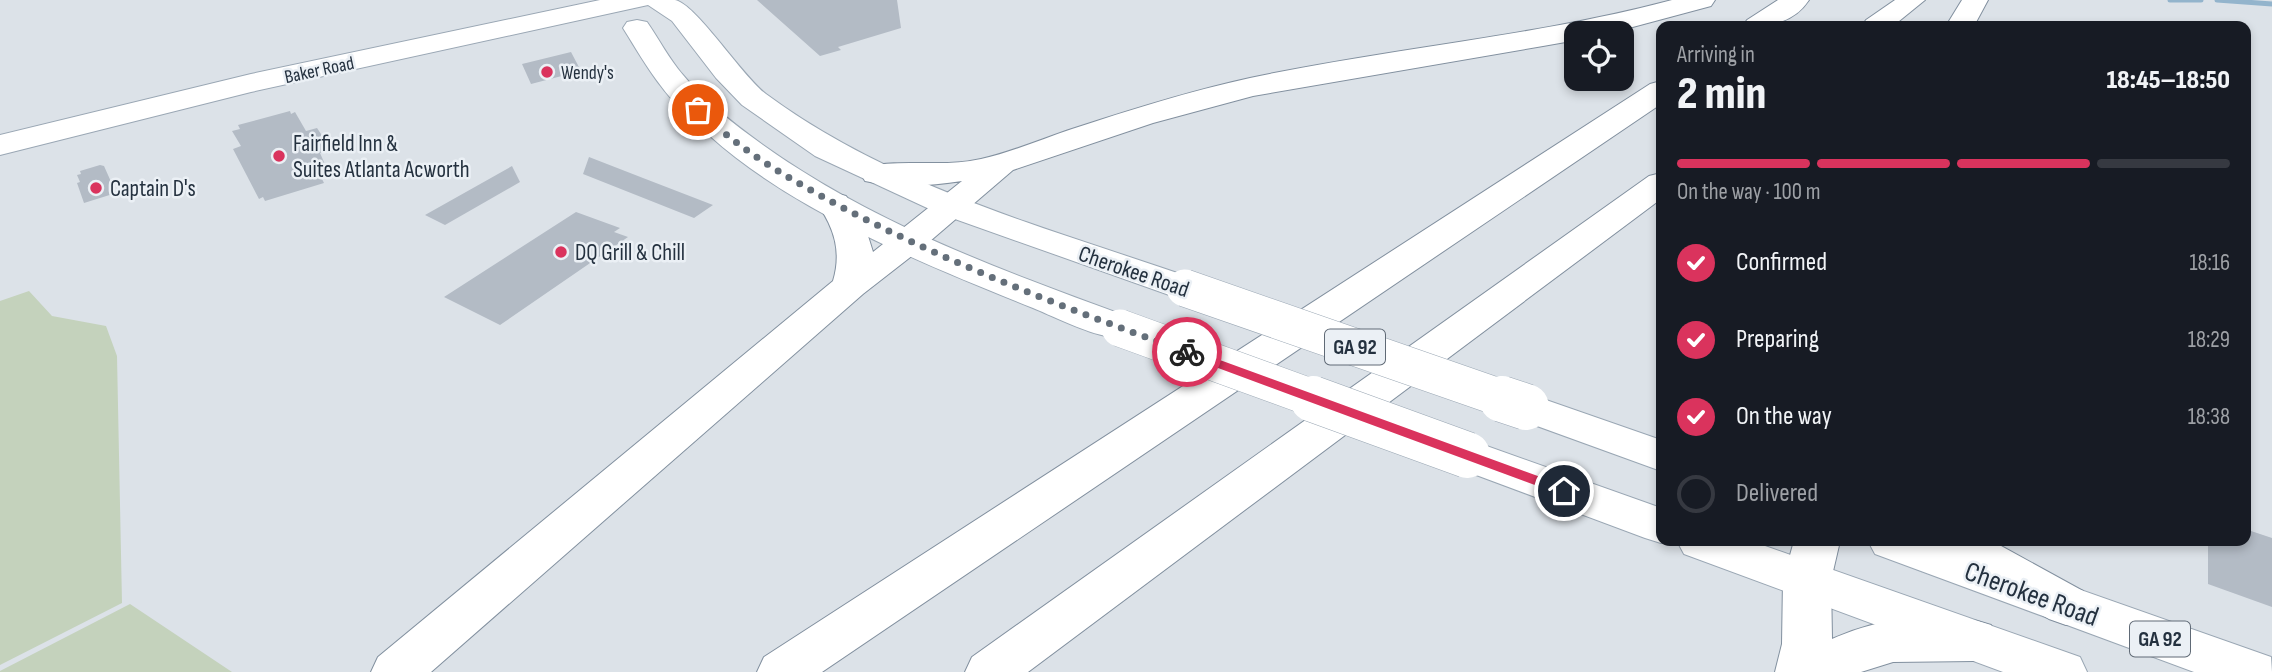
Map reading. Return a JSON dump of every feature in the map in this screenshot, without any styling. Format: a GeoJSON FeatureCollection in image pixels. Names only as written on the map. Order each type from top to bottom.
{"type":"FeatureCollection","features":[{"type":"Feature","properties":{"kind":"main road","name":"Cherokee Road"},"geometry":{"type":"LineString","coordinates":[[659,0],[682,15],[696,11],[726,72],[753,99],[825,149],[877,174],[950,206],[1656,454]]}},
{"type":"Feature","properties":{"kind":"main road"},"geometry":{"type":"LineString","coordinates":[[877,174],[938,175],[1005,163],[1129,120],[1251,87],[1543,38],[1614,24],[1702,0]]}},
{"type":"Feature","properties":{"kind":"main road"},"geometry":{"type":"LineString","coordinates":[[1764,21],[1796,0]]}},
{"type":"Feature","properties":{"kind":"main road"},"geometry":{"type":"LineString","coordinates":[[1883,21],[1912,0]]}},
{"type":"Feature","properties":{"kind":"main road"},"geometry":{"type":"LineString","coordinates":[[1962,21],[1975,0]]}},
{"type":"Feature","properties":{"kind":"main road"},"geometry":{"type":"LineString","coordinates":[[642,9],[652,55],[670,80],[715,125],[757,158],[834,203],[1010,286],[1656,524]]}},
{"type":"Feature","properties":{"kind":"main road","name":"Baker Road"},"geometry":{"type":"LineString","coordinates":[[0,145],[251,83],[571,15],[642,9]]}},
{"type":"Feature","properties":{"kind":"main road"},"geometry":{"type":"LineString","coordinates":[[782,672],[1656,93]]}},
{"type":"Feature","properties":{"kind":"main road"},"geometry":{"type":"LineString","coordinates":[[396,672],[850,286],[1005,163]]}},
{"type":"Feature","properties":{"kind":"main road"},"geometry":{"type":"LineString","coordinates":[[990,672],[1656,187]]}},
{"type":"Feature","properties":{"kind":"main road"},"geometry":{"type":"LineString","coordinates":[[834,203],[854,234],[855,270],[850,286]]}},
{"type":"Feature","properties":{"kind":"main road"},"geometry":{"type":"LineString","coordinates":[[1729,546],[1812,560],[1974,640],[2062,672]]}},
{"type":"Feature","properties":{"kind":"main road","name":"Cherokee Road"},"geometry":{"type":"LineString","coordinates":[[1904,546],[2253,672]]}},
{"type":"Feature","properties":{"kind":"main road"},"geometry":{"type":"LineString","coordinates":[[1963,546],[2066,606]]}},
{"type":"Feature","properties":{"kind":"main road"},"geometry":{"type":"LineString","coordinates":[[1800,672],[1807,644],[1812,560]]}},
{"type":"Feature","properties":{"kind":"main road"},"geometry":{"type":"LineString","coordinates":[[1818,672],[1850,652],[1883,641],[1900,638],[1974,640]]}},
{"type":"Feature","properties":{"kind":"green space"},"geometry":{"type":"Polygon","coordinates":[[[29,291],[52,316],[106,326],[117,356],[122,603],[0,665],[0,301],[29,291]]]}},
{"type":"Feature","properties":{"kind":"green space"},"geometry":{"type":"Polygon","coordinates":[[[130,604],[232,672],[0,672],[0,671],[130,604]]]}},
{"type":"Feature","properties":{"kind":"building"},"geometry":{"type":"Polygon","coordinates":[[[757,0],[897,0],[901,28],[838,47],[841,50],[820,56],[757,0]]]}},
{"type":"Feature","properties":{"kind":"building"},"geometry":{"type":"Polygon","coordinates":[[[571,52],[581,71],[531,84],[522,64],[571,52]]]}},
{"type":"Feature","properties":{"kind":"building","name":"Fairfield Inn & Suites Atlanta Acworth"},"geometry":{"type":"Polygon","coordinates":[[[290,111],[291,114],[295,112],[306,131],[317,128],[331,149],[320,153],[330,176],[322,179],[324,183],[265,201],[263,197],[259,199],[233,149],[241,146],[232,131],[240,129],[238,125],[290,111]]]}},
{"type":"Feature","properties":{"kind":"building"},"geometry":{"type":"Polygon","coordinates":[[[589,157],[713,205],[694,218],[583,174],[589,157]]]}},
{"type":"Feature","properties":{"kind":"building","name":"Captain D's"},"geometry":{"type":"Polygon","coordinates":[[[104,166],[116,193],[84,203],[77,175],[81,174],[80,171],[104,166]]]}},
{"type":"Feature","properties":{"kind":"building"},"geometry":{"type":"Polygon","coordinates":[[[512,166],[520,182],[445,225],[425,215],[512,166]]]}},
{"type":"Feature","properties":{"kind":"building"},"geometry":{"type":"Polygon","coordinates":[[[576,212],[620,228],[614,232],[628,237],[500,325],[444,297],[576,212]]]}},
{"type":"Feature","properties":{"kind":"building"},"geometry":{"type":"Polygon","coordinates":[[[2251,531],[2272,538],[2272,607],[2208,584],[2208,546],[2251,546],[2251,531]]]}},
{"type":"Feature","properties":{"kind":"waterway"},"geometry":{"type":"LineString","coordinates":[[2170,0],[2201,0]]}},
{"type":"Feature","properties":{"kind":"waterway"},"geometry":{"type":"LineString","coordinates":[[2217,0],[2272,4]]}},
{"type":"Feature","properties":{"kind":"way so far"},"geometry":{"type":"LineString","coordinates":[[698,110],[731,139],[786,176],[910,241],[1010,286],[1187,352]]}},
{"type":"Feature","properties":{"kind":"place","name":"Wendy's"},"geometry":{"type":"Point","coordinates":[547,72]}},
{"type":"Feature","properties":{"kind":"place","name":"Fairfield Inn & Suites Atlanta Acworth"},"geometry":{"type":"Point","coordinates":[279,156]}},
{"type":"Feature","properties":{"kind":"place","name":"Captain D's"},"geometry":{"type":"Point","coordinates":[96,188]}},
{"type":"Feature","properties":{"kind":"place","name":"DQ Grill & Chill"},"geometry":{"type":"Point","coordinates":[561,252]}},
{"type":"Feature","properties":{"kind":"route"},"geometry":{"type":"LineString","coordinates":[[1187,352],[1564,491]]}}]}
